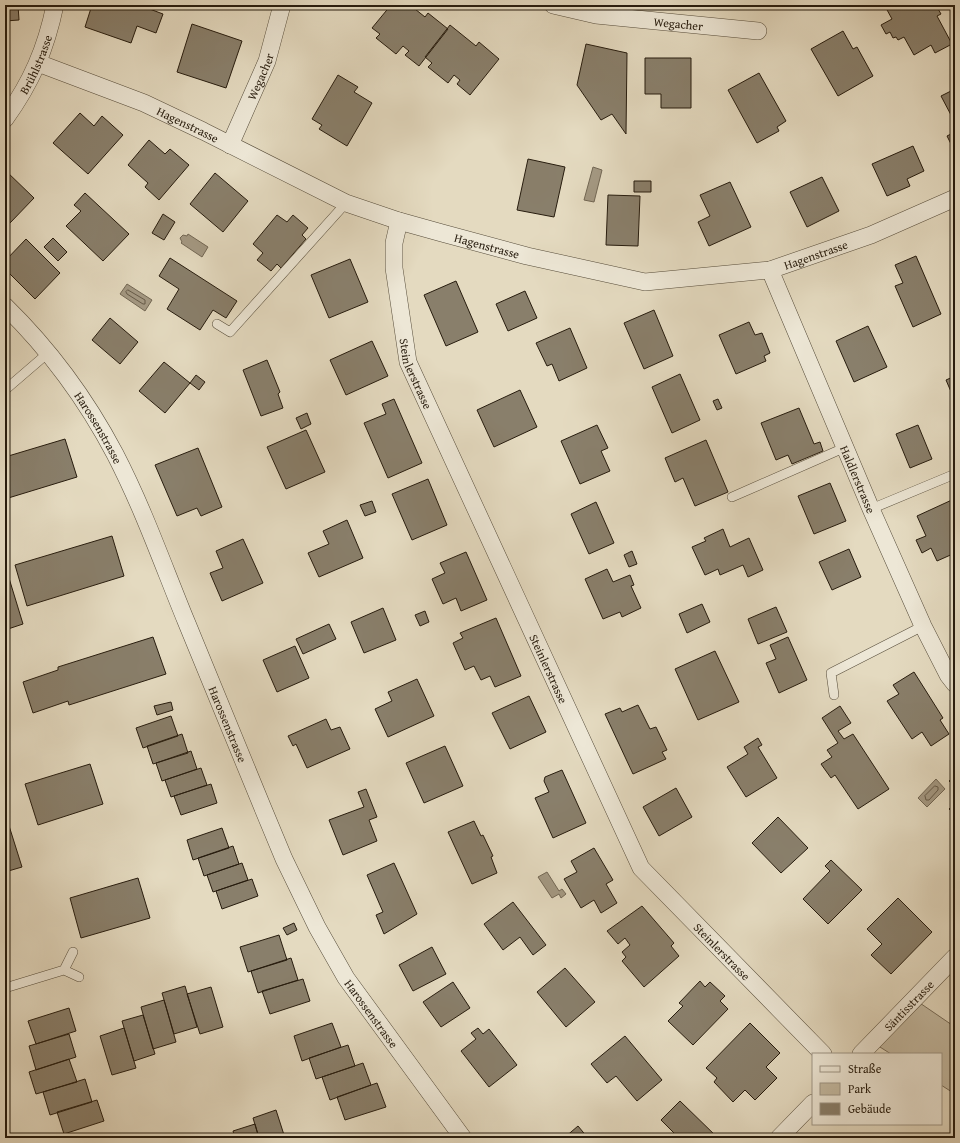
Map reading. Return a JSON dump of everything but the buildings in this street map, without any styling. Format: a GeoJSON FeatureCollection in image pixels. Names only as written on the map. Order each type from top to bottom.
{"type":"FeatureCollection","features":[{"type":"Feature","properties":{"kind":"street","name":"Brühlstrasse"},"geometry":{"type":"LineString","coordinates":[[5,119],[19,100],[38,63],[51,28],[55,5]]}},
{"type":"Feature","properties":{"kind":"street","name":"Wegacher"},"geometry":{"type":"LineString","coordinates":[[230,145],[267,61],[282,5]]}},
{"type":"Feature","properties":{"kind":"street","name":"Wegacher"},"geometry":{"type":"LineString","coordinates":[[553,5],[596,15],[758,31]]}},
{"type":"Feature","properties":{"kind":"street","name":"Hagenstrasse"},"geometry":{"type":"LineString","coordinates":[[38,63],[144,103],[346,203],[399,221],[527,256],[645,282],[770,270],[871,235],[955,198]]}},
{"type":"Feature","properties":{"kind":"street","name":"Steinlerstrasse"},"geometry":{"type":"LineString","coordinates":[[399,221],[394,243],[394,268],[408,362],[641,868],[822,1053]]}},
{"type":"Feature","properties":{"kind":"street","name":"Haldlerstrasse"},"geometry":{"type":"LineString","coordinates":[[770,270],[923,626],[948,675],[955,684]]}},
{"type":"Feature","properties":{"kind":"street","name":"Harossenstrasse"},"geometry":{"type":"LineString","coordinates":[[5,306],[48,353],[89,410],[130,484],[284,859],[330,951],[360,998],[463,1138]]}},
{"type":"Feature","properties":{"kind":"street","name":"Säntisstrasse"},"geometry":{"type":"LineString","coordinates":[[862,1053],[955,956]]}},
{"type":"Feature","properties":{"kind":"street"},"geometry":{"type":"LineString","coordinates":[[779,1138],[812,1104]]}},
{"type":"Feature","properties":{"kind":"lane"},"geometry":{"type":"LineString","coordinates":[[216,324],[230,332],[346,203]]}},
{"type":"Feature","properties":{"kind":"lane"},"geometry":{"type":"LineString","coordinates":[[5,390],[48,353]]}},
{"type":"Feature","properties":{"kind":"lane"},"geometry":{"type":"LineString","coordinates":[[732,498],[846,447]]}},
{"type":"Feature","properties":{"kind":"lane"},"geometry":{"type":"LineString","coordinates":[[871,508],[955,474]]}},
{"type":"Feature","properties":{"kind":"lane"},"geometry":{"type":"LineString","coordinates":[[834,695],[831,673],[923,626]]}},
{"type":"Feature","properties":{"kind":"lane"},"geometry":{"type":"LineString","coordinates":[[64,970],[73,952]]}},
{"type":"Feature","properties":{"kind":"lane"},"geometry":{"type":"LineString","coordinates":[[5,988],[64,970],[79,977]]}},
{"type":"Feature","properties":{"kind":"green space"},"geometry":{"type":"Polygon","coordinates":[[[914,999],[955,1027],[955,1094],[942,1086],[942,1053],[889,1053],[872,1042],[914,999]]]}},
{"type":"Feature","properties":{"kind":"water"},"geometry":{"type":"Polygon","coordinates":[[[593,167],[602,170],[594,202],[584,200],[593,167]]]}},
{"type":"Feature","properties":{"kind":"water"},"geometry":{"type":"Polygon","coordinates":[[[188,234],[208,247],[202,257],[181,243],[180,238],[183,235],[187,236],[188,234]]]}},
{"type":"Feature","properties":{"kind":"water"},"geometry":{"type":"Polygon","coordinates":[[[127,284],[152,300],[145,311],[120,294],[127,284]]]}},
{"type":"Feature","properties":{"kind":"water"},"geometry":{"type":"Polygon","coordinates":[[[936,779],[945,789],[927,807],[918,798],[936,779]]]}},
{"type":"Feature","properties":{"kind":"water"},"geometry":{"type":"Polygon","coordinates":[[[547,872],[559,891],[562,889],[566,894],[561,898],[559,894],[552,898],[538,877],[547,872]]]}}]}
